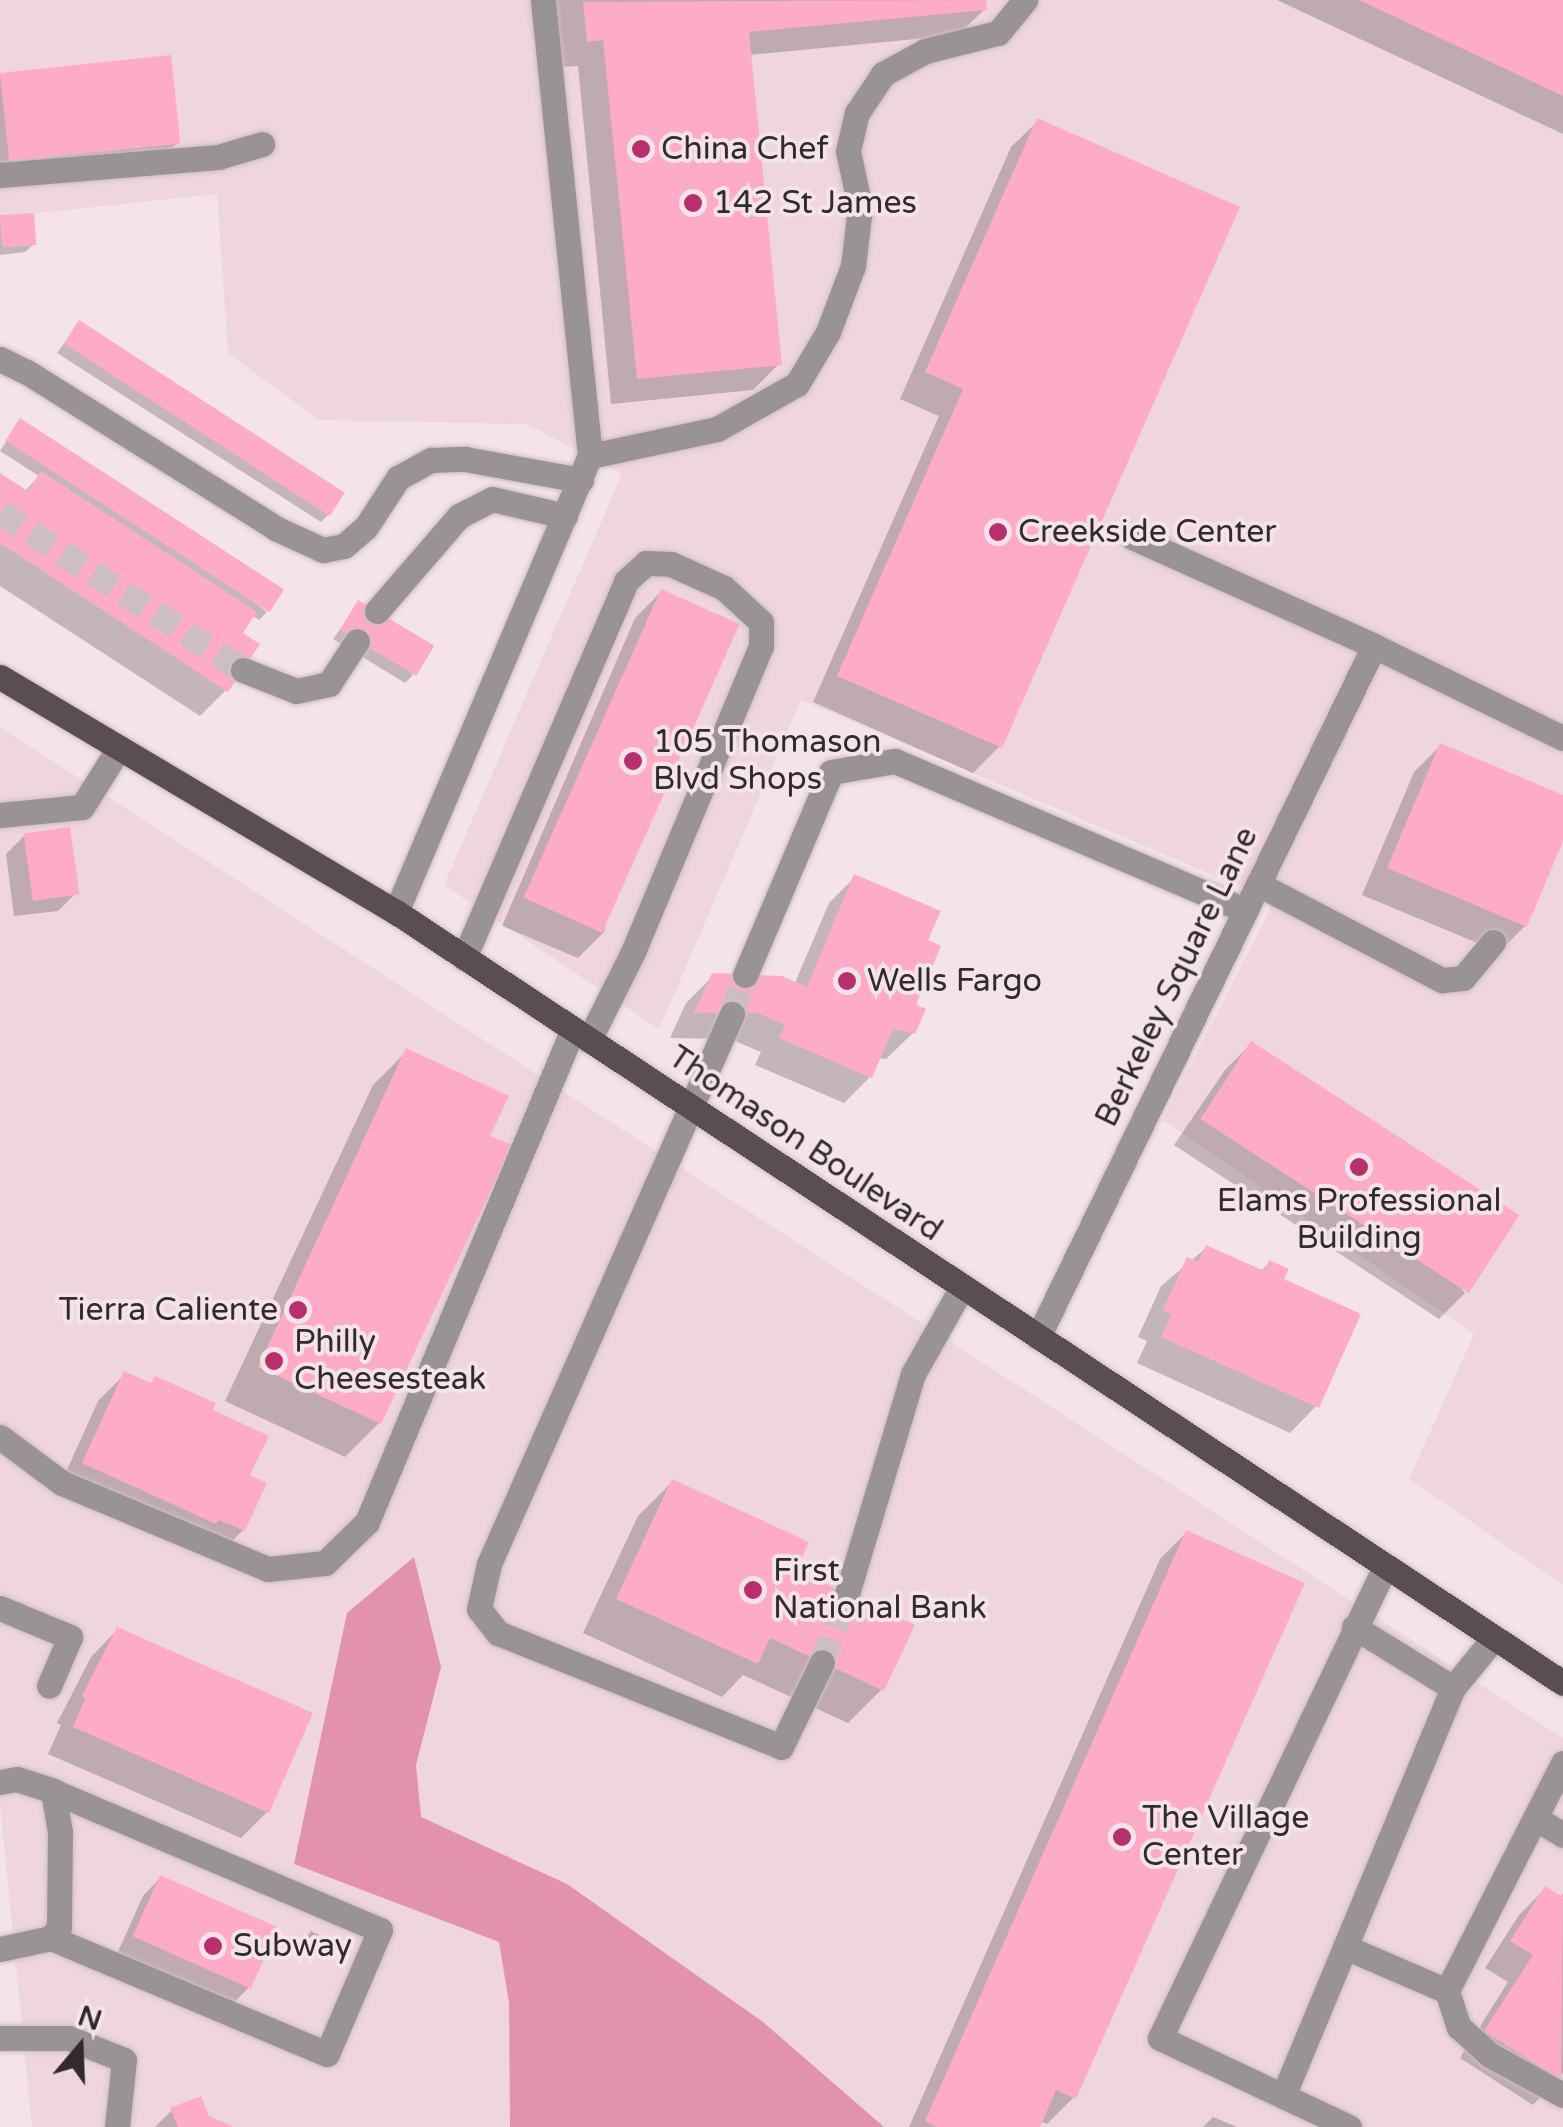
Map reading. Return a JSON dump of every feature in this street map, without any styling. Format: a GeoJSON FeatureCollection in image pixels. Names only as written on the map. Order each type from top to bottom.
{"type":"FeatureCollection","features":[{"type":"Feature","properties":{"kind":"main road","name":"Thomason Boulevard"},"geometry":{"type":"LineString","coordinates":[[0,677],[396,912],[1563,1683]]}},
{"type":"Feature","properties":{"kind":"street"},"geometry":{"type":"LineString","coordinates":[[396,912],[586,468],[543,0]]}},
{"type":"Feature","properties":{"kind":"street"},"geometry":{"type":"LineString","coordinates":[[0,360],[27,372],[277,529],[323,550],[344,546],[366,527],[398,478],[430,460],[586,468],[717,429],[797,384],[828,332],[853,266],[860,208],[848,151],[857,113],[883,74],[925,52],[998,33],[1025,0]]}},
{"type":"Feature","properties":{"kind":"street"},"geometry":{"type":"LineString","coordinates":[[0,176],[218,157],[262,144]]}},
{"type":"Feature","properties":{"kind":"street"},"geometry":{"type":"LineString","coordinates":[[377,612],[459,516],[492,499],[565,516]]}},
{"type":"Feature","properties":{"kind":"street"},"geometry":{"type":"LineString","coordinates":[[1132,537],[1374,646],[1563,738]]}},
{"type":"Feature","properties":{"kind":"street"},"geometry":{"type":"LineString","coordinates":[[0,1438],[62,1483],[268,1569],[325,1563],[367,1522],[581,1035],[634,950],[760,646],[762,622],[724,588],[671,564],[646,563],[626,581],[464,958]]}},
{"type":"Feature","properties":{"kind":"street"},"geometry":{"type":"LineString","coordinates":[[242,670],[296,692],[328,684],[357,641]]}},
{"type":"Feature","properties":{"kind":"street","name":"Berkeley Square Lane"},"geometry":{"type":"LineString","coordinates":[[1038,1337],[1374,646]]}},
{"type":"Feature","properties":{"kind":"street"},"geometry":{"type":"LineString","coordinates":[[0,814],[82,807],[119,748]]}},
{"type":"Feature","properties":{"kind":"street"},"geometry":{"type":"LineString","coordinates":[[745,975],[831,772],[895,760],[1246,910]]}},
{"type":"Feature","properties":{"kind":"street"},"geometry":{"type":"LineString","coordinates":[[1258,884],[1442,980],[1463,978],[1493,942]]}},
{"type":"Feature","properties":{"kind":"street"},"geometry":{"type":"LineString","coordinates":[[732,1014],[489,1564],[479,1608],[498,1633],[782,1747],[822,1662]]}},
{"type":"Feature","properties":{"kind":"street"},"geometry":{"type":"LineString","coordinates":[[847,1594],[912,1374],[962,1288]]}},
{"type":"Feature","properties":{"kind":"street"},"geometry":{"type":"LineString","coordinates":[[1349,2127],[1160,2038],[1386,1567]]}},
{"type":"Feature","properties":{"kind":"street"},"geometry":{"type":"LineString","coordinates":[[0,1608],[70,1637],[49,1686]]}},
{"type":"Feature","properties":{"kind":"street"},"geometry":{"type":"LineString","coordinates":[[1354,1628],[1453,1688]]}},
{"type":"Feature","properties":{"kind":"street"},"geometry":{"type":"LineString","coordinates":[[1283,2096],[1453,1688],[1493,1639]]}},
{"type":"Feature","properties":{"kind":"street"},"geometry":{"type":"LineString","coordinates":[[1563,1763],[1447,1991],[1459,2027],[1480,2046],[1563,2095]]}},
{"type":"Feature","properties":{"kind":"street"},"geometry":{"type":"LineString","coordinates":[[0,1782],[16,1779],[53,1791],[380,1930],[327,2054],[52,1938],[0,1949]]}},
{"type":"Feature","properties":{"kind":"street"},"geometry":{"type":"LineString","coordinates":[[52,1938],[59,1927],[60,1889],[60,1832],[53,1791]]}},
{"type":"Feature","properties":{"kind":"street"},"geometry":{"type":"LineString","coordinates":[[1535,1818],[1563,1836]]}},
{"type":"Feature","properties":{"kind":"street"},"geometry":{"type":"LineString","coordinates":[[1345,1948],[1447,1991]]}},
{"type":"Feature","properties":{"kind":"street"},"geometry":{"type":"LineString","coordinates":[[0,2038],[69,2038],[124,2060],[117,2127]]}},
{"type":"Feature","properties":{"kind":"shaded area"},"geometry":{"type":"Polygon","coordinates":[[[0,0],[1563,0],[1563,1585],[1409,1479],[1474,1334],[1163,1120],[1274,901],[801,700],[659,1029],[444,885],[622,474],[527,424],[319,420],[228,353],[217,194],[0,217],[0,0]]]}},
{"type":"Feature","properties":{"kind":"shaded area"},"geometry":{"type":"Polygon","coordinates":[[[0,727],[1563,1738],[1563,2127],[32,2127],[0,1804],[0,727]]]}},
{"type":"Feature","properties":{"kind":"shaded area"},"geometry":{"type":"Polygon","coordinates":[[[414,1557],[441,1667],[416,1765],[421,1817],[567,1884],[763,2022],[884,2127],[510,2127],[509,2003],[499,1942],[294,1864],[347,1613],[414,1557]]]}},
{"type":"Feature","properties":{"kind":"building","name":"142 St James"},"geometry":{"type":"Polygon","coordinates":[[[986,0],[987,10],[749,32],[782,365],[637,379],[603,40],[587,42],[583,2],[986,0]]]}},
{"type":"Feature","properties":{"kind":"building"},"geometry":{"type":"Polygon","coordinates":[[[1359,0],[1563,0],[1563,96],[1359,0]]]}},
{"type":"Feature","properties":{"kind":"building"},"geometry":{"type":"Polygon","coordinates":[[[171,55],[180,144],[9,161],[0,73],[171,55]]]}},
{"type":"Feature","properties":{"kind":"building","name":"Creekside Center"},"geometry":{"type":"Polygon","coordinates":[[[1037,118],[1240,207],[1002,748],[837,676],[963,389],[925,372],[1037,118]]]}},
{"type":"Feature","properties":{"kind":"building"},"geometry":{"type":"Polygon","coordinates":[[[34,213],[36,245],[2,247],[0,215],[34,213]]]}},
{"type":"Feature","properties":{"kind":"building"},"geometry":{"type":"Polygon","coordinates":[[[79,320],[345,493],[330,516],[64,343],[79,320]]]}},
{"type":"Feature","properties":{"kind":"building"},"geometry":{"type":"Polygon","coordinates":[[[20,418],[284,590],[269,612],[5,441],[20,418]]]}},
{"type":"Feature","properties":{"kind":"building"},"geometry":{"type":"Polygon","coordinates":[[[41,471],[257,612],[243,633],[260,644],[228,692],[0,543],[0,473],[28,491],[41,471]]]}},
{"type":"Feature","properties":{"kind":"building","name":"105 Thomason Blvd Shops"},"geometry":{"type":"Polygon","coordinates":[[[661,589],[740,624],[602,933],[524,898],[661,589]]]}},
{"type":"Feature","properties":{"kind":"building"},"geometry":{"type":"Polygon","coordinates":[[[358,600],[434,646],[416,676],[340,630],[358,600]]]}},
{"type":"Feature","properties":{"kind":"building"},"geometry":{"type":"Polygon","coordinates":[[[1440,743],[1563,795],[1563,841],[1527,927],[1387,868],[1440,743]]]}},
{"type":"Feature","properties":{"kind":"building"},"geometry":{"type":"Polygon","coordinates":[[[70,827],[79,894],[33,901],[23,834],[70,827]]]}},
{"type":"Feature","properties":{"kind":"building"},"geometry":{"type":"Polygon","coordinates":[[[854,874],[941,911],[928,940],[941,946],[916,1005],[926,1009],[915,1034],[893,1029],[872,1078],[779,1038],[785,1025],[758,1013],[694,1013],[712,973],[782,976],[807,987],[854,874]]]}},
{"type":"Feature","properties":{"kind":"building","name":"Elams Professional Building"},"geometry":{"type":"Polygon","coordinates":[[[1251,1041],[1519,1215],[1469,1293],[1200,1119],[1251,1041]]]}},
{"type":"Feature","properties":{"kind":"building"},"geometry":{"type":"Polygon","coordinates":[[[406,1048],[509,1096],[490,1136],[512,1145],[381,1424],[258,1367],[406,1048]]]}},
{"type":"Feature","properties":{"kind":"building"},"geometry":{"type":"Polygon","coordinates":[[[1206,1245],[1264,1271],[1269,1260],[1289,1269],[1284,1279],[1361,1314],[1319,1408],[1161,1337],[1171,1314],[1163,1310],[1187,1257],[1198,1262],[1206,1245]]]}},
{"type":"Feature","properties":{"kind":"building"},"geometry":{"type":"Polygon","coordinates":[[[124,1371],[151,1383],[155,1376],[216,1403],[213,1410],[269,1436],[250,1475],[267,1483],[245,1531],[219,1520],[216,1524],[82,1463],[124,1371]]]}},
{"type":"Feature","properties":{"kind":"building"},"geometry":{"type":"Polygon","coordinates":[[[672,1479],[809,1542],[796,1570],[915,1625],[884,1691],[770,1638],[758,1664],[616,1599],[672,1479]]]}},
{"type":"Feature","properties":{"kind":"building","name":"The Village Center"},"geometry":{"type":"Polygon","coordinates":[[[1186,1530],[1305,1583],[1076,2099],[1056,2090],[1040,2127],[937,2127],[925,2121],[1186,1530]]]}},
{"type":"Feature","properties":{"kind":"building"},"geometry":{"type":"Polygon","coordinates":[[[117,1627],[313,1713],[269,1813],[73,1727],[85,1698],[82,1696],[117,1627]]]}},
{"type":"Feature","properties":{"kind":"building"},"geometry":{"type":"Polygon","coordinates":[[[160,1875],[278,1927],[251,1989],[133,1936],[160,1875]]]}},
{"type":"Feature","properties":{"kind":"building"},"geometry":{"type":"Polygon","coordinates":[[[1545,1886],[1563,1897],[1561,2080],[1484,2031],[1533,1955],[1510,1941],[1545,1886]]]}},
{"type":"Feature","properties":{"kind":"building"},"geometry":{"type":"Polygon","coordinates":[[[201,2096],[209,2116],[234,2127],[178,2127],[170,2108],[201,2096]]]}},
{"type":"Feature","properties":{"kind":"tunnel"},"geometry":{"type":"LineString","coordinates":[[0,512],[243,670]]}},
{"type":"Feature","properties":{"kind":"tunnel"},"geometry":{"type":"LineString","coordinates":[[732,1014],[745,975]]}},
{"type":"Feature","properties":{"kind":"tunnel"},"geometry":{"type":"LineString","coordinates":[[822,1662],[847,1594]]}},
{"type":"Feature","properties":{"kind":"place","name":"China Chef"},"geometry":{"type":"Point","coordinates":[641,149]}},
{"type":"Feature","properties":{"kind":"place","name":"142 St James"},"geometry":{"type":"Point","coordinates":[693,203]}},
{"type":"Feature","properties":{"kind":"place","name":"Creekside Center"},"geometry":{"type":"Point","coordinates":[998,532]}},
{"type":"Feature","properties":{"kind":"place","name":"105 Thomason Blvd Shops"},"geometry":{"type":"Point","coordinates":[633,761]}},
{"type":"Feature","properties":{"kind":"place","name":"Wells Fargo"},"geometry":{"type":"Point","coordinates":[847,981]}},
{"type":"Feature","properties":{"kind":"place","name":"Elams Professional Building"},"geometry":{"type":"Point","coordinates":[1359,1167]}},
{"type":"Feature","properties":{"kind":"place","name":"Tierra Caliente"},"geometry":{"type":"Point","coordinates":[298,1310]}},
{"type":"Feature","properties":{"kind":"place","name":"Philly Cheesesteak"},"geometry":{"type":"Point","coordinates":[274,1361]}},
{"type":"Feature","properties":{"kind":"place","name":"First National Bank"},"geometry":{"type":"Point","coordinates":[753,1590]}},
{"type":"Feature","properties":{"kind":"place","name":"The Village Center"},"geometry":{"type":"Point","coordinates":[1122,1837]}},
{"type":"Feature","properties":{"kind":"place","name":"Subway"},"geometry":{"type":"Point","coordinates":[213,1946]}}]}
